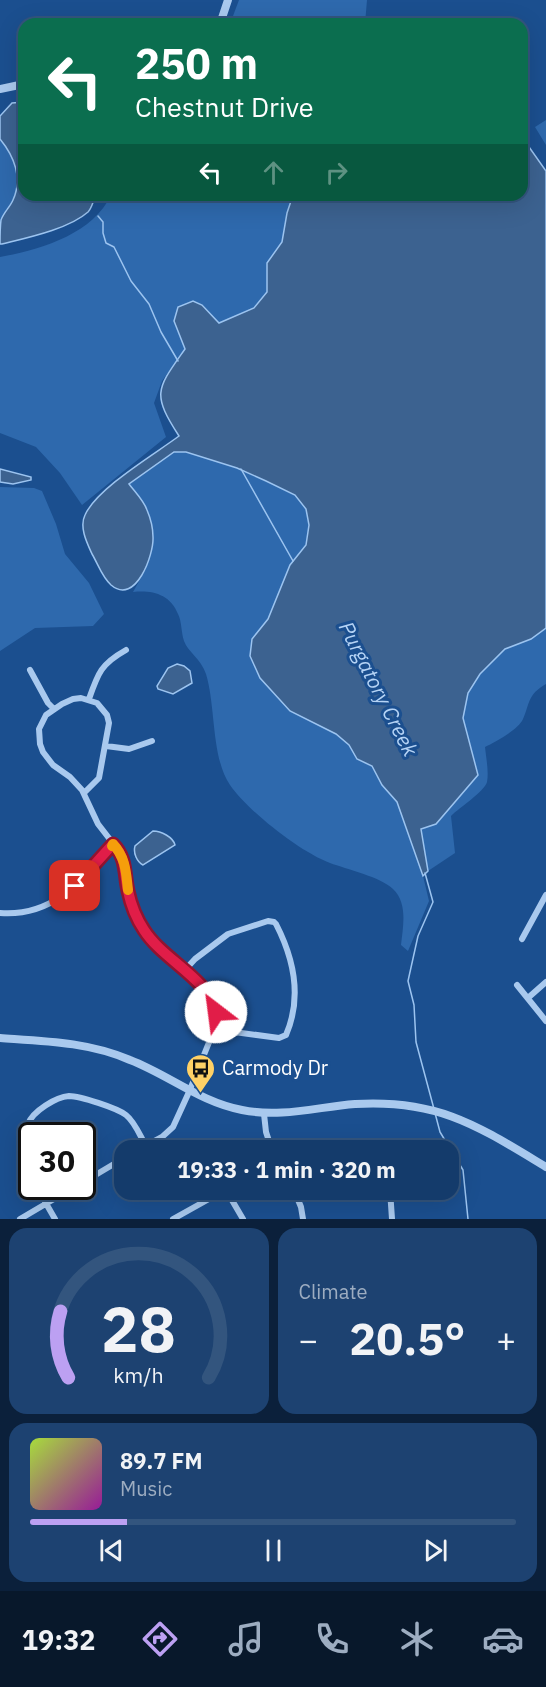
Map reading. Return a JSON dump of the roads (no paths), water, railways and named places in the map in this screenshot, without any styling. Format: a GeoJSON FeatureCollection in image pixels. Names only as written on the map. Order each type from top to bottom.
{"type":"FeatureCollection","features":[{"type":"Feature","properties":{"kind":"street"},"geometry":{"type":"LineString","coordinates":[[222,18],[228,0]]}},
{"type":"Feature","properties":{"kind":"street"},"geometry":{"type":"LineString","coordinates":[[89,699],[94,682],[103,666],[110,658],[126,650]]}},
{"type":"Feature","properties":{"kind":"street"},"geometry":{"type":"LineString","coordinates":[[30,670],[53,708]]}},
{"type":"Feature","properties":{"kind":"street"},"geometry":{"type":"LineString","coordinates":[[84,793],[99,778],[110,723],[97,703],[89,699],[73,699],[53,708],[46,715],[39,729],[43,752],[53,765],[76,783],[84,793],[93,815],[125,864],[131,902],[144,930],[161,950],[210,996],[216,1012],[215,1027],[173,1127],[156,1140]]}},
{"type":"Feature","properties":{"kind":"street"},"geometry":{"type":"LineString","coordinates":[[106,746],[129,749],[152,741]]}},
{"type":"Feature","properties":{"kind":"street"},"geometry":{"type":"LineString","coordinates":[[0,914],[25,912],[54,902],[75,886],[113,844]]}},
{"type":"Feature","properties":{"kind":"street"},"geometry":{"type":"LineString","coordinates":[[522,939],[546,895]]}},
{"type":"Feature","properties":{"kind":"street"},"geometry":{"type":"LineString","coordinates":[[184,971],[195,959],[228,934],[268,921],[274,921],[276,924],[291,959],[295,982],[294,1001],[286,1035],[279,1038],[227,1031],[215,1027]]}},
{"type":"Feature","properties":{"kind":"street"},"geometry":{"type":"LineString","coordinates":[[529,997],[546,982]]}},
{"type":"Feature","properties":{"kind":"street"},"geometry":{"type":"LineString","coordinates":[[517,985],[529,997],[546,1021]]}},
{"type":"Feature","properties":{"kind":"street"},"geometry":{"type":"LineString","coordinates":[[0,1038],[61,1042],[106,1051],[155,1071],[189,1092],[226,1107],[264,1114],[299,1112],[353,1104],[387,1103],[417,1106],[447,1114],[487,1131],[546,1167]]}},
{"type":"Feature","properties":{"kind":"street"},"geometry":{"type":"LineString","coordinates":[[29,1122],[37,1112],[64,1097],[80,1098],[123,1113],[131,1121],[142,1140]]}},
{"type":"Feature","properties":{"kind":"street"},"geometry":{"type":"LineString","coordinates":[[264,1114],[269,1140]]}},
{"type":"Feature","properties":{"kind":"street"},"geometry":{"type":"LineString","coordinates":[[96,1175],[114,1164]]}},
{"type":"Feature","properties":{"kind":"street"},"geometry":{"type":"LineString","coordinates":[[44,1200],[55,1219]]}},
{"type":"Feature","properties":{"kind":"street"},"geometry":{"type":"LineString","coordinates":[[20,1219],[53,1200]]}},
{"type":"Feature","properties":{"kind":"street"},"geometry":{"type":"LineString","coordinates":[[173,1219],[208,1200]]}},
{"type":"Feature","properties":{"kind":"street"},"geometry":{"type":"LineString","coordinates":[[232,1200],[243,1219]]}},
{"type":"Feature","properties":{"kind":"street"},"geometry":{"type":"LineString","coordinates":[[298,1200],[303,1219]]}},
{"type":"Feature","properties":{"kind":"street"},"geometry":{"type":"LineString","coordinates":[[391,1200],[392,1219]]}},
{"type":"Feature","properties":{"kind":"water"},"geometry":{"type":"Polygon","coordinates":[[[18,102],[18,201],[93,201],[88,212],[70,223],[35,236],[0,244],[1,220],[13,200],[17,184],[13,160],[0,139],[0,116],[12,103],[18,102]]]}},
{"type":"Feature","properties":{"kind":"water"},"geometry":{"type":"Polygon","coordinates":[[[528,146],[546,171],[546,628],[531,639],[505,649],[480,674],[468,693],[463,718],[478,775],[436,824],[421,829],[428,871],[423,876],[397,802],[382,785],[372,766],[357,759],[349,745],[336,734],[290,711],[260,678],[250,656],[252,639],[268,619],[290,565],[306,545],[309,525],[306,509],[295,495],[237,468],[186,452],[174,452],[129,484],[146,507],[151,523],[153,545],[142,575],[136,584],[128,589],[120,590],[105,578],[92,554],[83,530],[85,515],[101,494],[179,436],[161,400],[163,383],[185,349],[174,321],[178,307],[193,301],[202,305],[219,323],[254,308],[267,292],[267,263],[282,242],[291,201],[528,201],[528,146]]]}},
{"type":"Feature","properties":{"kind":"water"},"geometry":{"type":"Polygon","coordinates":[[[0,469],[31,477],[31,480],[13,484],[0,482],[0,469]]]}},
{"type":"Feature","properties":{"kind":"water"},"geometry":{"type":"Polygon","coordinates":[[[177,664],[190,671],[192,683],[173,694],[158,689],[157,686],[168,668],[177,664]]]}},
{"type":"Feature","properties":{"kind":"water"},"geometry":{"type":"Polygon","coordinates":[[[153,831],[166,835],[175,845],[143,865],[136,857],[135,846],[153,831]]]}},
{"type":"Feature","properties":{"kind":"waterway","name":"Purgatory Creek"},"geometry":{"type":"LineString","coordinates":[[98,216],[103,222],[106,243],[114,247],[131,281],[149,304],[161,332],[178,361]]}},
{"type":"Feature","properties":{"kind":"waterway","name":"Purgatory Creek"},"geometry":{"type":"LineString","coordinates":[[241,469],[293,561]]}},
{"type":"Feature","properties":{"kind":"waterway","name":"Purgatory Creek"},"geometry":{"type":"LineString","coordinates":[[425,873],[433,902],[418,936],[408,981],[414,1005],[416,1042],[434,1109]]}},
{"type":"Feature","properties":{"kind":"waterway","name":"Purgatory Creek"},"geometry":{"type":"LineString","coordinates":[[435,1113],[440,1132],[463,1170],[468,1219]]}},
{"type":"Feature","properties":{"kind":"place","name":"Carmody Dr"},"geometry":{"type":"Point","coordinates":[201,1094]}}]}
